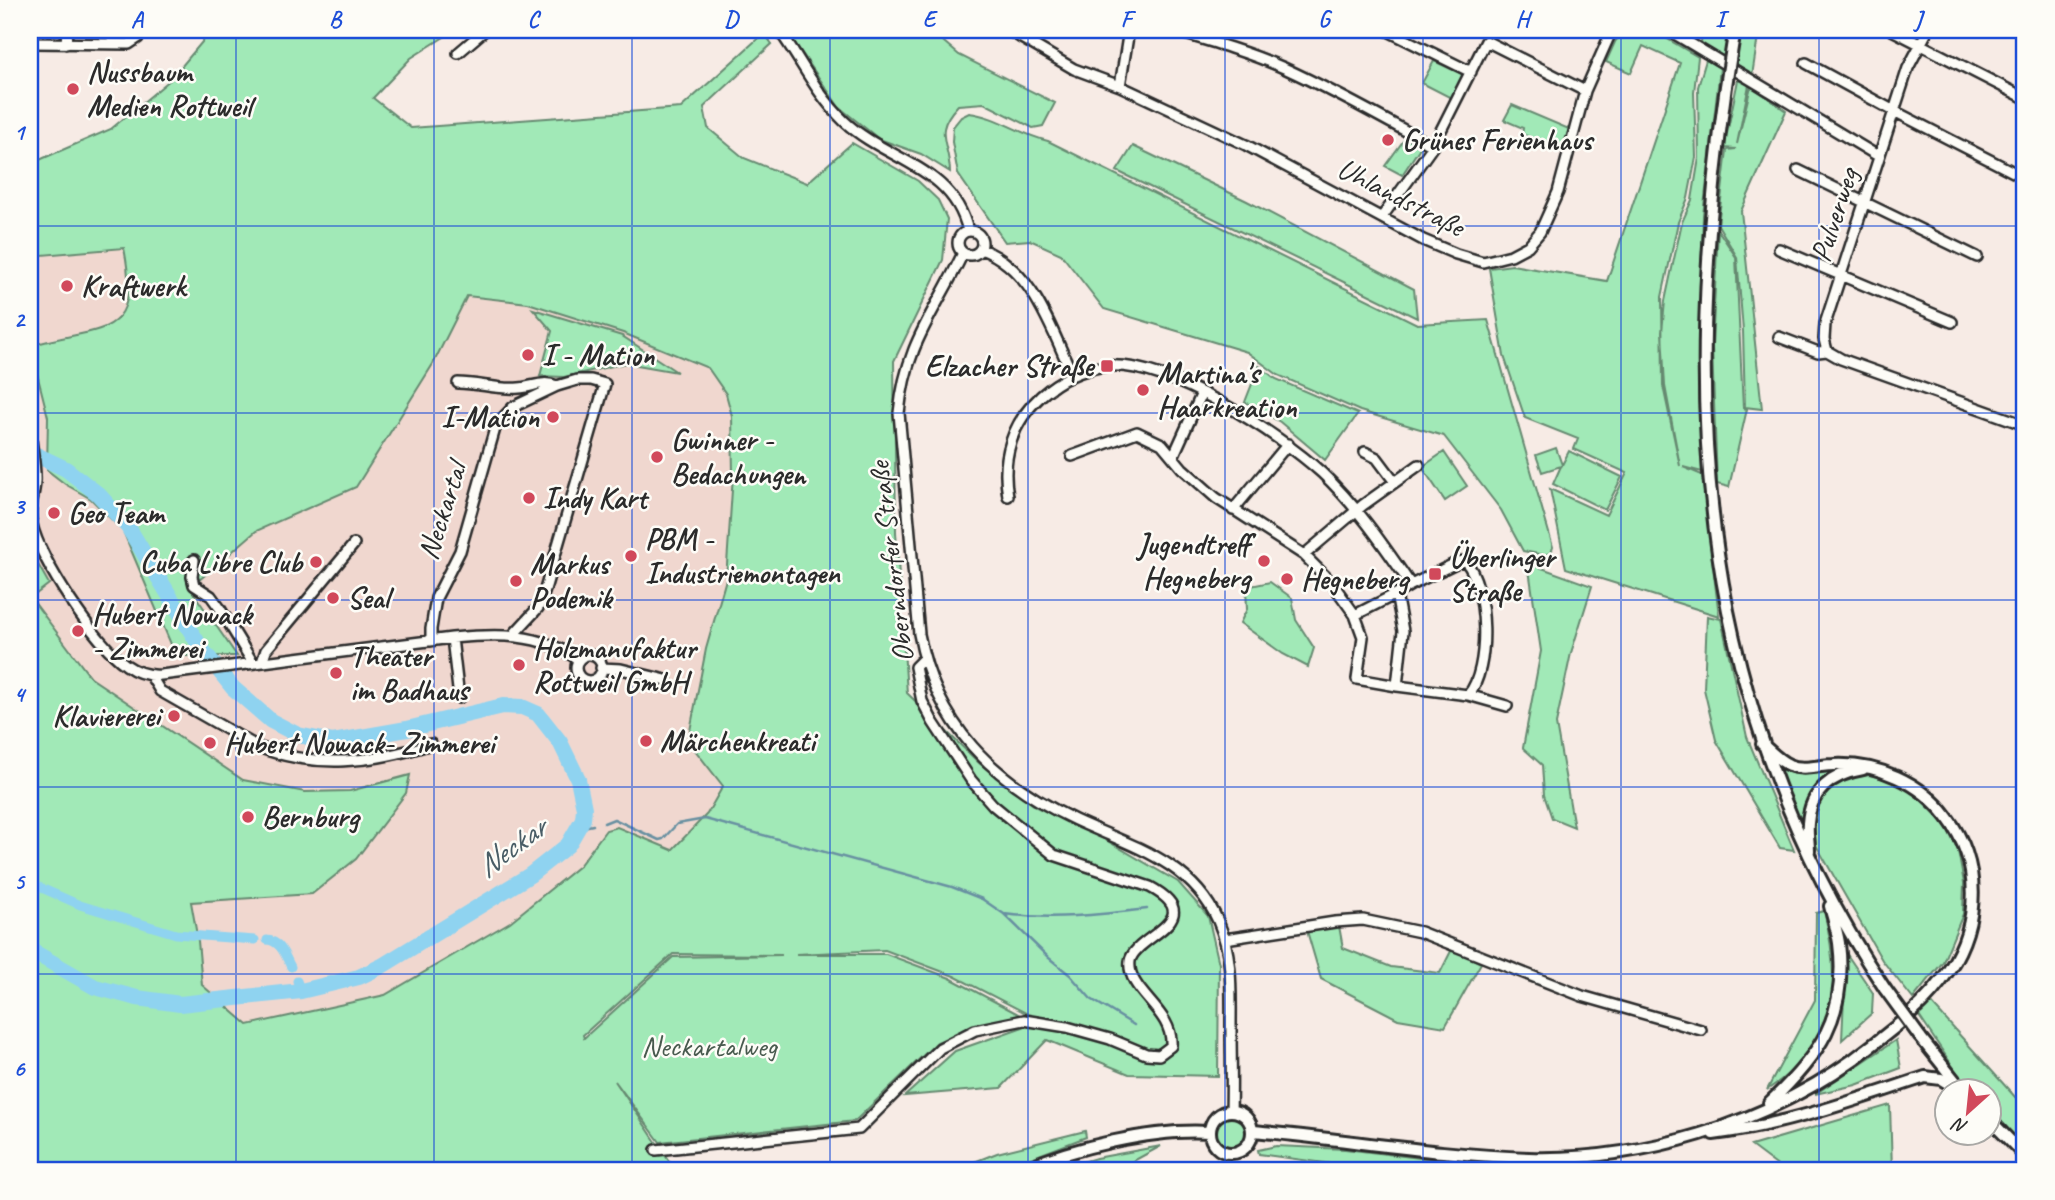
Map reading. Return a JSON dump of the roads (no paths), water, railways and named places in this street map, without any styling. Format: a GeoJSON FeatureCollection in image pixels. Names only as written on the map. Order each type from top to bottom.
{"type":"FeatureCollection","features":[{"type":"Feature","properties":{"kind":"main road"},"geometry":{"type":"LineString","coordinates":[[1735,35],[1717,150],[1707,265],[1707,441],[1710,499],[1726,610],[1762,744],[1809,857],[1829,896],[1885,989],[1953,1078]]}},
{"type":"Feature","properties":{"kind":"main road"},"geometry":{"type":"LineString","coordinates":[[1253,1131],[1448,1153],[1531,1158],[1568,1157],[1636,1150],[1693,1136],[1759,1112],[1837,1071],[1902,1021],[1942,981],[1953,964],[1968,932],[1973,892],[1966,850],[1946,816],[1917,788],[1894,775],[1853,764],[1805,768],[1789,765],[1762,744]]}},
{"type":"Feature","properties":{"kind":"main road"},"geometry":{"type":"LineString","coordinates":[[1809,857],[1808,818],[1816,795],[1825,784],[1843,773],[1869,768]]}},
{"type":"Feature","properties":{"kind":"main road"},"geometry":{"type":"LineString","coordinates":[[1759,1112],[1796,1078],[1815,1055],[1832,1021],[1839,986],[1839,943],[1829,896]]}},
{"type":"Feature","properties":{"kind":"main road"},"geometry":{"type":"LineString","coordinates":[[1693,1136],[1754,1129],[1800,1118],[1925,1077],[1933,1078]]}},
{"type":"Feature","properties":{"kind":"main road"},"geometry":{"type":"LineString","coordinates":[[1231,1111],[1246,1116],[1253,1131],[1249,1144],[1238,1153],[1231,1154],[1214,1145],[1210,1132],[1216,1117],[1231,1111]]}},
{"type":"Feature","properties":{"kind":"main road"},"geometry":{"type":"LineString","coordinates":[[1021,1170],[1079,1150],[1126,1139],[1194,1131],[1210,1132]]}},
{"type":"Feature","properties":{"kind":"main road"},"geometry":{"type":"LineString","coordinates":[[2002,1132],[2025,1156]]}},
{"type":"Feature","properties":{"kind":"street"},"geometry":{"type":"LineString","coordinates":[[66,44],[67,30]]}},
{"type":"Feature","properties":{"kind":"street"},"geometry":{"type":"LineString","coordinates":[[30,43],[129,44],[145,30]]}},
{"type":"Feature","properties":{"kind":"street"},"geometry":{"type":"LineString","coordinates":[[458,53],[485,30]]}},
{"type":"Feature","properties":{"kind":"street"},"geometry":{"type":"LineString","coordinates":[[779,30],[813,84],[846,122],[869,140],[929,173],[954,198],[962,210],[968,231],[976,232],[981,238],[981,249]]}},
{"type":"Feature","properties":{"kind":"street","name":"Uhlandstraße"},"geometry":{"type":"LineString","coordinates":[[1008,30],[1054,59],[1120,86],[1246,145],[1447,251],[1483,262],[1511,255],[1528,246],[1540,232],[1550,214],[1585,91],[1612,30]]}},
{"type":"Feature","properties":{"kind":"street"},"geometry":{"type":"LineString","coordinates":[[1120,86],[1129,30]]}},
{"type":"Feature","properties":{"kind":"street"},"geometry":{"type":"LineString","coordinates":[[1171,30],[1212,41],[1282,67],[1433,146]]}},
{"type":"Feature","properties":{"kind":"street"},"geometry":{"type":"LineString","coordinates":[[1386,30],[1471,72]]}},
{"type":"Feature","properties":{"kind":"street","name":"Pulverweg"},"geometry":{"type":"LineString","coordinates":[[1668,30],[1878,156],[1825,324],[1824,339],[1827,351]]}},
{"type":"Feature","properties":{"kind":"street"},"geometry":{"type":"LineString","coordinates":[[1892,30],[2025,98]]}},
{"type":"Feature","properties":{"kind":"street"},"geometry":{"type":"LineString","coordinates":[[1878,156],[1908,68],[1928,30]]}},
{"type":"Feature","properties":{"kind":"street"},"geometry":{"type":"LineString","coordinates":[[1382,217],[1433,146],[1486,41],[1585,91]]}},
{"type":"Feature","properties":{"kind":"street"},"geometry":{"type":"LineString","coordinates":[[1806,63],[2025,178]]}},
{"type":"Feature","properties":{"kind":"street"},"geometry":{"type":"LineString","coordinates":[[1798,170],[1977,257]]}},
{"type":"Feature","properties":{"kind":"street","name":"Oberndorfer Straße"},"geometry":{"type":"LineString","coordinates":[[968,231],[959,238],[958,246],[963,253],[918,335],[902,387],[900,413],[923,659],[944,709],[973,748],[1015,783],[1041,800],[1179,870],[1207,900],[1225,939],[1230,970],[1231,1111]]}},
{"type":"Feature","properties":{"kind":"street"},"geometry":{"type":"LineString","coordinates":[[963,253],[971,256],[981,249]]}},
{"type":"Feature","properties":{"kind":"street"},"geometry":{"type":"LineString","coordinates":[[981,249],[999,256],[1009,264],[1033,293],[1072,374]]}},
{"type":"Feature","properties":{"kind":"street"},"geometry":{"type":"LineString","coordinates":[[1779,249],[1952,322]]}},
{"type":"Feature","properties":{"kind":"street"},"geometry":{"type":"LineString","coordinates":[[1779,337],[1818,352],[1827,351],[2025,425]]}},
{"type":"Feature","properties":{"kind":"street"},"geometry":{"type":"LineString","coordinates":[[1008,496],[1004,477],[1007,450],[1027,408],[1053,385],[1072,374],[1107,366],[1132,368],[1202,393],[1288,443],[1357,511],[1411,585]]}},
{"type":"Feature","properties":{"kind":"street","name":"Neckartal"},"geometry":{"type":"LineString","coordinates":[[432,641],[431,628],[436,598],[460,551],[496,425],[513,407],[557,386],[577,380],[605,384],[544,593],[538,608],[513,635]]}},
{"type":"Feature","properties":{"kind":"street","name":"Neckartal"},"geometry":{"type":"LineString","coordinates":[[458,383],[514,389],[542,382],[557,386]]}},
{"type":"Feature","properties":{"kind":"street"},"geometry":{"type":"LineString","coordinates":[[1173,457],[1202,393]]}},
{"type":"Feature","properties":{"kind":"street"},"geometry":{"type":"LineString","coordinates":[[30,429],[35,481],[30,508],[33,529],[72,601],[111,653],[131,669],[150,676],[452,638],[513,635],[550,644],[579,660]]}},
{"type":"Feature","properties":{"kind":"street"},"geometry":{"type":"LineString","coordinates":[[1072,456],[1137,432],[1162,444],[1195,481],[1233,510],[1304,555],[1332,583],[1355,615],[1363,637],[1357,679],[1468,695],[1507,706]]}},
{"type":"Feature","properties":{"kind":"street"},"geometry":{"type":"LineString","coordinates":[[1233,510],[1288,443]]}},
{"type":"Feature","properties":{"kind":"street"},"geometry":{"type":"LineString","coordinates":[[1365,452],[1377,458],[1395,482]]}},
{"type":"Feature","properties":{"kind":"street"},"geometry":{"type":"LineString","coordinates":[[1304,555],[1419,465]]}},
{"type":"Feature","properties":{"kind":"street"},"geometry":{"type":"LineString","coordinates":[[253,663],[354,544]]}},
{"type":"Feature","properties":{"kind":"street"},"geometry":{"type":"LineString","coordinates":[[194,560],[194,585],[211,596],[253,663]]}},
{"type":"Feature","properties":{"kind":"street"},"geometry":{"type":"LineString","coordinates":[[1355,615],[1458,562],[1465,562],[1471,567],[1476,582],[1484,641],[1480,668],[1474,688],[1468,695]]}},
{"type":"Feature","properties":{"kind":"street"},"geometry":{"type":"LineString","coordinates":[[1396,594],[1404,631],[1397,685]]}},
{"type":"Feature","properties":{"kind":"street"},"geometry":{"type":"LineString","coordinates":[[452,638],[459,698]]}},
{"type":"Feature","properties":{"kind":"street"},"geometry":{"type":"LineString","coordinates":[[585,656],[593,656],[599,661],[601,668],[596,679],[584,680],[576,671],[579,660],[585,656]]}},
{"type":"Feature","properties":{"kind":"street"},"geometry":{"type":"LineString","coordinates":[[656,1150],[859,1129],[940,1048],[975,1030],[1009,1023],[1024,1020],[1067,1027],[1110,1039],[1146,1054],[1159,1055],[1171,1046],[1172,1036],[1166,1019],[1130,971],[1130,959],[1136,949],[1170,922],[1170,903],[1150,887],[1054,855],[993,805],[946,744],[922,702],[915,667],[923,659]]}},
{"type":"Feature","properties":{"kind":"street"},"geometry":{"type":"LineString","coordinates":[[601,668],[621,669],[666,680]]}},
{"type":"Feature","properties":{"kind":"street"},"geometry":{"type":"LineString","coordinates":[[150,676],[160,691],[274,754],[309,761],[338,762],[431,744]]}},
{"type":"Feature","properties":{"kind":"street"},"geometry":{"type":"LineString","coordinates":[[1225,939],[1363,920],[1420,932],[1582,996],[1701,1030]]}},
{"type":"Feature","properties":{"kind":"waterway","name":"Neckar"},"geometry":{"type":"LineString","coordinates":[[30,452],[66,469],[98,494],[128,527],[201,648],[233,688],[271,721],[298,735],[333,742],[407,729],[503,706],[522,707],[538,714],[560,742],[578,779],[584,808],[583,819],[568,845],[530,875],[382,966],[359,977],[301,991],[180,1004],[137,998],[95,987],[30,950]]}},
{"type":"Feature","properties":{"kind":"waterway"},"geometry":{"type":"LineString","coordinates":[[604,823],[614,819],[659,840],[677,824],[705,819],[952,887],[982,899],[1004,914],[1070,975],[1091,999],[1134,1025]]}},
{"type":"Feature","properties":{"kind":"waterway"},"geometry":{"type":"LineString","coordinates":[[578,828],[593,825]]}},
{"type":"Feature","properties":{"kind":"waterway"},"geometry":{"type":"LineString","coordinates":[[30,883],[80,905],[176,934],[255,940]]}},
{"type":"Feature","properties":{"kind":"waterway"},"geometry":{"type":"LineString","coordinates":[[1004,914],[1058,917],[1147,909]]}},
{"type":"Feature","properties":{"kind":"waterway"},"geometry":{"type":"LineString","coordinates":[[267,940],[279,946],[291,967]]}},
{"type":"Feature","properties":{"kind":"waterway"},"geometry":{"type":"LineString","coordinates":[[297,981],[301,991]]}},
{"type":"Feature","properties":{"kind":"place","name":"Nussbaum Medien Rottweil"},"geometry":{"type":"Point","coordinates":[73,89]}},
{"type":"Feature","properties":{"kind":"place","name":"Grünes Ferienhaus"},"geometry":{"type":"Point","coordinates":[1388,140]}},
{"type":"Feature","properties":{"kind":"place","name":"Kraftwerk"},"geometry":{"type":"Point","coordinates":[67,286]}},
{"type":"Feature","properties":{"kind":"place","name":"I - Mation"},"geometry":{"type":"Point","coordinates":[528,355]}},
{"type":"Feature","properties":{"kind":"place","name":"Elzacher Straße"},"geometry":{"type":"Point","coordinates":[1107,366]}},
{"type":"Feature","properties":{"kind":"place","name":"Martina's Haarkreation"},"geometry":{"type":"Point","coordinates":[1143,390]}},
{"type":"Feature","properties":{"kind":"place","name":"I-Mation"},"geometry":{"type":"Point","coordinates":[553,417]}},
{"type":"Feature","properties":{"kind":"place","name":"Gwinner - Bedachungen"},"geometry":{"type":"Point","coordinates":[657,457]}},
{"type":"Feature","properties":{"kind":"place","name":"Indy Kart"},"geometry":{"type":"Point","coordinates":[529,498]}},
{"type":"Feature","properties":{"kind":"place","name":"Geo Team"},"geometry":{"type":"Point","coordinates":[54,513]}},
{"type":"Feature","properties":{"kind":"place","name":"PBM - Industriemontagen"},"geometry":{"type":"Point","coordinates":[631,556]}},
{"type":"Feature","properties":{"kind":"place","name":"Jugendtreff Hegneberg"},"geometry":{"type":"Point","coordinates":[1264,561]}},
{"type":"Feature","properties":{"kind":"place","name":"Cuba Libre Club"},"geometry":{"type":"Point","coordinates":[316,562]}},
{"type":"Feature","properties":{"kind":"place","name":"Überlinger Straße"},"geometry":{"type":"Point","coordinates":[1435,574]}},
{"type":"Feature","properties":{"kind":"place","name":"Hegneberg"},"geometry":{"type":"Point","coordinates":[1287,579]}},
{"type":"Feature","properties":{"kind":"place","name":"Markus Podemik"},"geometry":{"type":"Point","coordinates":[516,581]}},
{"type":"Feature","properties":{"kind":"place","name":"Seal"},"geometry":{"type":"Point","coordinates":[333,598]}},
{"type":"Feature","properties":{"kind":"place","name":"Hubert Nowack - Zimmerei"},"geometry":{"type":"Point","coordinates":[78,631]}},
{"type":"Feature","properties":{"kind":"place","name":"Holzmanufaktur Rottweil GmbH"},"geometry":{"type":"Point","coordinates":[519,665]}},
{"type":"Feature","properties":{"kind":"place","name":"Theater im Badhaus"},"geometry":{"type":"Point","coordinates":[336,673]}},
{"type":"Feature","properties":{"kind":"place","name":"Klaviererei"},"geometry":{"type":"Point","coordinates":[174,716]}},
{"type":"Feature","properties":{"kind":"place","name":"Märchenkreati"},"geometry":{"type":"Point","coordinates":[646,741]}},
{"type":"Feature","properties":{"kind":"place","name":"Hubert Nowack- Zimmerei"},"geometry":{"type":"Point","coordinates":[210,743]}},
{"type":"Feature","properties":{"kind":"place","name":"Bernburg"},"geometry":{"type":"Point","coordinates":[248,817]}},
{"type":"Feature","properties":{"kind":"park label","name":"Neckartalweg"},"geometry":{"type":"Point","coordinates":[709,1046]}}]}
